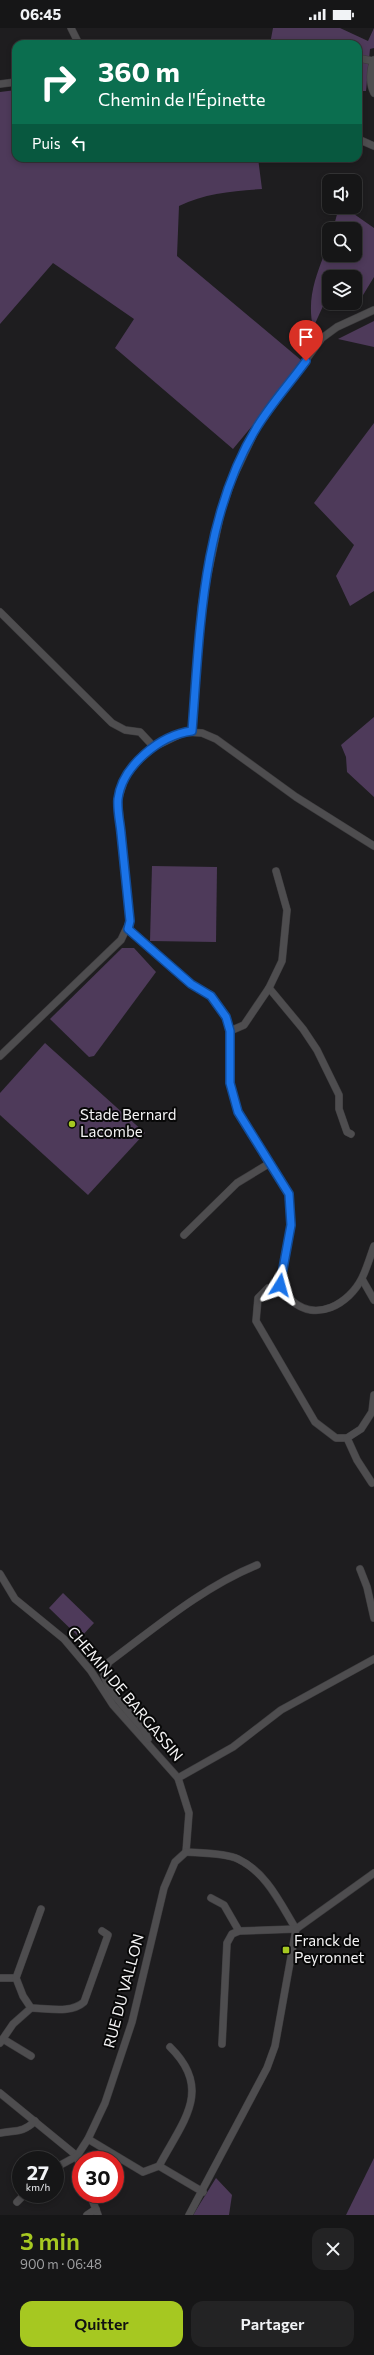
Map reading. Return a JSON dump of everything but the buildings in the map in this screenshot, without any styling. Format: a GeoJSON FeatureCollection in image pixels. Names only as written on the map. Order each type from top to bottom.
{"type":"FeatureCollection","features":[{"type":"Feature","properties":{"kind":"street"},"geometry":{"type":"LineString","coordinates":[[71,28],[77,40]]}},
{"type":"Feature","properties":{"kind":"street"},"geometry":{"type":"LineString","coordinates":[[362,59],[373,63],[372,89]]}},
{"type":"Feature","properties":{"kind":"street"},"geometry":{"type":"LineString","coordinates":[[0,84],[12,82]]}},
{"type":"Feature","properties":{"kind":"street"},"geometry":{"type":"LineString","coordinates":[[362,141],[374,146]]}},
{"type":"Feature","properties":{"kind":"street"},"geometry":{"type":"LineString","coordinates":[[192,731],[202,602],[221,512],[232,480],[257,427],[322,338],[337,327],[374,310]]}},
{"type":"Feature","properties":{"kind":"street"},"geometry":{"type":"LineString","coordinates":[[2,617],[112,723],[125,730],[140,732],[154,747]]}},
{"type":"Feature","properties":{"kind":"street"},"geometry":{"type":"LineString","coordinates":[[0,1056],[121,940],[128,929],[130,921],[118,800],[125,778],[135,764],[154,747],[185,732],[192,731],[216,739],[296,797],[374,846]]}},
{"type":"Feature","properties":{"kind":"street"},"geometry":{"type":"LineString","coordinates":[[230,1031],[244,1025],[269,988],[282,960],[286,936],[287,910],[276,871]]}},
{"type":"Feature","properties":{"kind":"street"},"geometry":{"type":"LineString","coordinates":[[128,929],[191,984],[211,996],[226,1017],[230,1031],[230,1083],[232,1098],[238,1112],[289,1194],[291,1225],[280,1285],[290,1300],[308,1309],[325,1311],[343,1302],[362,1279],[374,1246]]}},
{"type":"Feature","properties":{"kind":"street"},"geometry":{"type":"LineString","coordinates":[[269,988],[303,1029],[317,1050],[339,1095],[339,1109],[347,1132],[351,1134]]}},
{"type":"Feature","properties":{"kind":"street"},"geometry":{"type":"LineString","coordinates":[[184,1235],[237,1183],[270,1163]]}},
{"type":"Feature","properties":{"kind":"street"},"geometry":{"type":"LineString","coordinates":[[362,1279],[374,1300]]}},
{"type":"Feature","properties":{"kind":"street"},"geometry":{"type":"LineString","coordinates":[[280,1285],[268,1288],[258,1298],[256,1320],[315,1422],[336,1438],[347,1438],[361,1429],[372,1412],[374,1395]]}},
{"type":"Feature","properties":{"kind":"street"},"geometry":{"type":"LineString","coordinates":[[347,1438],[357,1460],[372,1483]]}},
{"type":"Feature","properties":{"kind":"street"},"geometry":{"type":"LineString","coordinates":[[151,1746],[144,1730],[108,1685],[104,1675],[105,1668],[109,1662],[154,1628],[230,1576],[257,1565]]}},
{"type":"Feature","properties":{"kind":"street"},"geometry":{"type":"LineString","coordinates":[[360,1568],[367,1587],[374,1618]]}},
{"type":"Feature","properties":{"kind":"street","name":"CHEMIN DE BARGASSIN"},"geometry":{"type":"LineString","coordinates":[[0,1574],[15,1599],[64,1639],[91,1671],[113,1705],[178,1778],[189,1813],[186,1852]]}},
{"type":"Feature","properties":{"kind":"street"},"geometry":{"type":"LineString","coordinates":[[178,1778],[233,1747],[281,1710],[374,1659]]}},
{"type":"Feature","properties":{"kind":"street"},"geometry":{"type":"LineString","coordinates":[[186,1852],[237,1858],[260,1874],[271,1887],[296,1929],[275,2046],[270,2061],[203,2192],[189,2215]]}},
{"type":"Feature","properties":{"kind":"street","name":"RUE DU VALLON"},"geometry":{"type":"LineString","coordinates":[[80,2151],[88,2139],[105,2103],[132,2022],[164,1888],[175,1862],[186,1852]]}},
{"type":"Feature","properties":{"kind":"street"},"geometry":{"type":"LineString","coordinates":[[222,2044],[227,1943],[232,1934],[239,1932],[296,1929],[374,1872]]}},
{"type":"Feature","properties":{"kind":"street"},"geometry":{"type":"LineString","coordinates":[[211,1898],[224,1905],[239,1932]]}},
{"type":"Feature","properties":{"kind":"street"},"geometry":{"type":"LineString","coordinates":[[31,2008],[23,1996],[16,1978],[41,1909]]}},
{"type":"Feature","properties":{"kind":"street"},"geometry":{"type":"LineString","coordinates":[[31,2056],[1,2041],[13,2024],[31,2008],[67,2009],[75,2008],[84,2002],[108,1935],[102,1931]]}},
{"type":"Feature","properties":{"kind":"street"},"geometry":{"type":"LineString","coordinates":[[0,1978],[16,1978]]}},
{"type":"Feature","properties":{"kind":"street"},"geometry":{"type":"LineString","coordinates":[[88,2139],[143,2172],[159,2166],[192,2103],[191,2078],[178,2055],[170,2047]]}},
{"type":"Feature","properties":{"kind":"street"},"geometry":{"type":"LineString","coordinates":[[0,2093],[72,2152]]}},
{"type":"Feature","properties":{"kind":"street"},"geometry":{"type":"LineString","coordinates":[[0,2133],[20,2132],[27,2129],[35,2121]]}},
{"type":"Feature","properties":{"kind":"street"},"geometry":{"type":"LineString","coordinates":[[159,2166],[203,2192]]}},
{"type":"Feature","properties":{"kind":"street"},"geometry":{"type":"LineString","coordinates":[[87,2215],[97,2212]]}},
{"type":"Feature","properties":{"kind":"shaded area"},"geometry":{"type":"Polygon","coordinates":[[[273,28],[340,28],[368,41],[374,28],[374,48],[370,49],[366,91],[362,91],[362,40],[271,40],[273,28]]]}},
{"type":"Feature","properties":{"kind":"shaded area"},"geometry":{"type":"Polygon","coordinates":[[[12,90],[12,162],[259,162],[262,189],[209,195],[179,206],[177,256],[301,360],[262,414],[233,449],[115,348],[134,319],[53,263],[0,324],[0,92],[12,90]]]}},
{"type":"Feature","properties":{"kind":"shaded area"},"geometry":{"type":"Polygon","coordinates":[[[337,214],[354,214],[374,228],[374,277],[362,297],[362,270],[322,270],[322,308],[313,328],[311,316],[312,294],[322,260],[322,262],[362,262],[362,222],[335,222],[337,214]]]}},
{"type":"Feature","properties":{"kind":"shaded area"},"geometry":{"type":"Polygon","coordinates":[[[374,321],[374,347],[338,339],[374,321]]]}},
{"type":"Feature","properties":{"kind":"shaded area"},"geometry":{"type":"Polygon","coordinates":[[[374,423],[374,591],[350,606],[336,576],[354,545],[314,503],[374,423]]]}},
{"type":"Feature","properties":{"kind":"shaded area"},"geometry":{"type":"Polygon","coordinates":[[[374,717],[374,797],[347,772],[346,757],[341,745],[374,717]]]}},
{"type":"Feature","properties":{"kind":"shaded area"},"geometry":{"type":"Polygon","coordinates":[[[152,866],[217,867],[216,942],[150,941],[152,866]]]}},
{"type":"Feature","properties":{"kind":"shaded area"},"geometry":{"type":"Polygon","coordinates":[[[122,948],[134,948],[156,972],[94,1056],[89,1057],[50,1019],[122,948]]]}},
{"type":"Feature","properties":{"kind":"shaded area","name":"Stade Bernard Lacombe"},"geometry":{"type":"Polygon","coordinates":[[[45,1043],[145,1133],[88,1195],[0,1115],[0,1093],[45,1043]]]}},
{"type":"Feature","properties":{"kind":"shaded area"},"geometry":{"type":"Polygon","coordinates":[[[63,1593],[94,1623],[80,1638],[49,1608],[63,1593]]]}},
{"type":"Feature","properties":{"kind":"shaded area"},"geometry":{"type":"Polygon","coordinates":[[[374,2158],[374,2215],[346,2215],[374,2158]]]}},
{"type":"Feature","properties":{"kind":"shaded area"},"geometry":{"type":"Polygon","coordinates":[[[216,2178],[232,2195],[229,2215],[193,2215],[216,2178]]]}},
{"type":"Feature","properties":{"kind":"place","name":"Stade Bernard Lacombe"},"geometry":{"type":"Point","coordinates":[72,1124]}},
{"type":"Feature","properties":{"kind":"place","name":"Franck de Peyronnet"},"geometry":{"type":"Point","coordinates":[286,1950]}},
{"type":"Feature","properties":{"kind":"route"},"geometry":{"type":"LineString","coordinates":[[280,1285],[291,1225],[289,1194],[238,1112],[232,1098],[230,1083],[230,1031],[226,1017],[211,996],[191,984],[128,929],[130,921],[118,800],[125,778],[135,764],[154,747],[185,732],[192,731],[202,602],[221,512],[232,480],[257,427],[306,361]]}}]}
